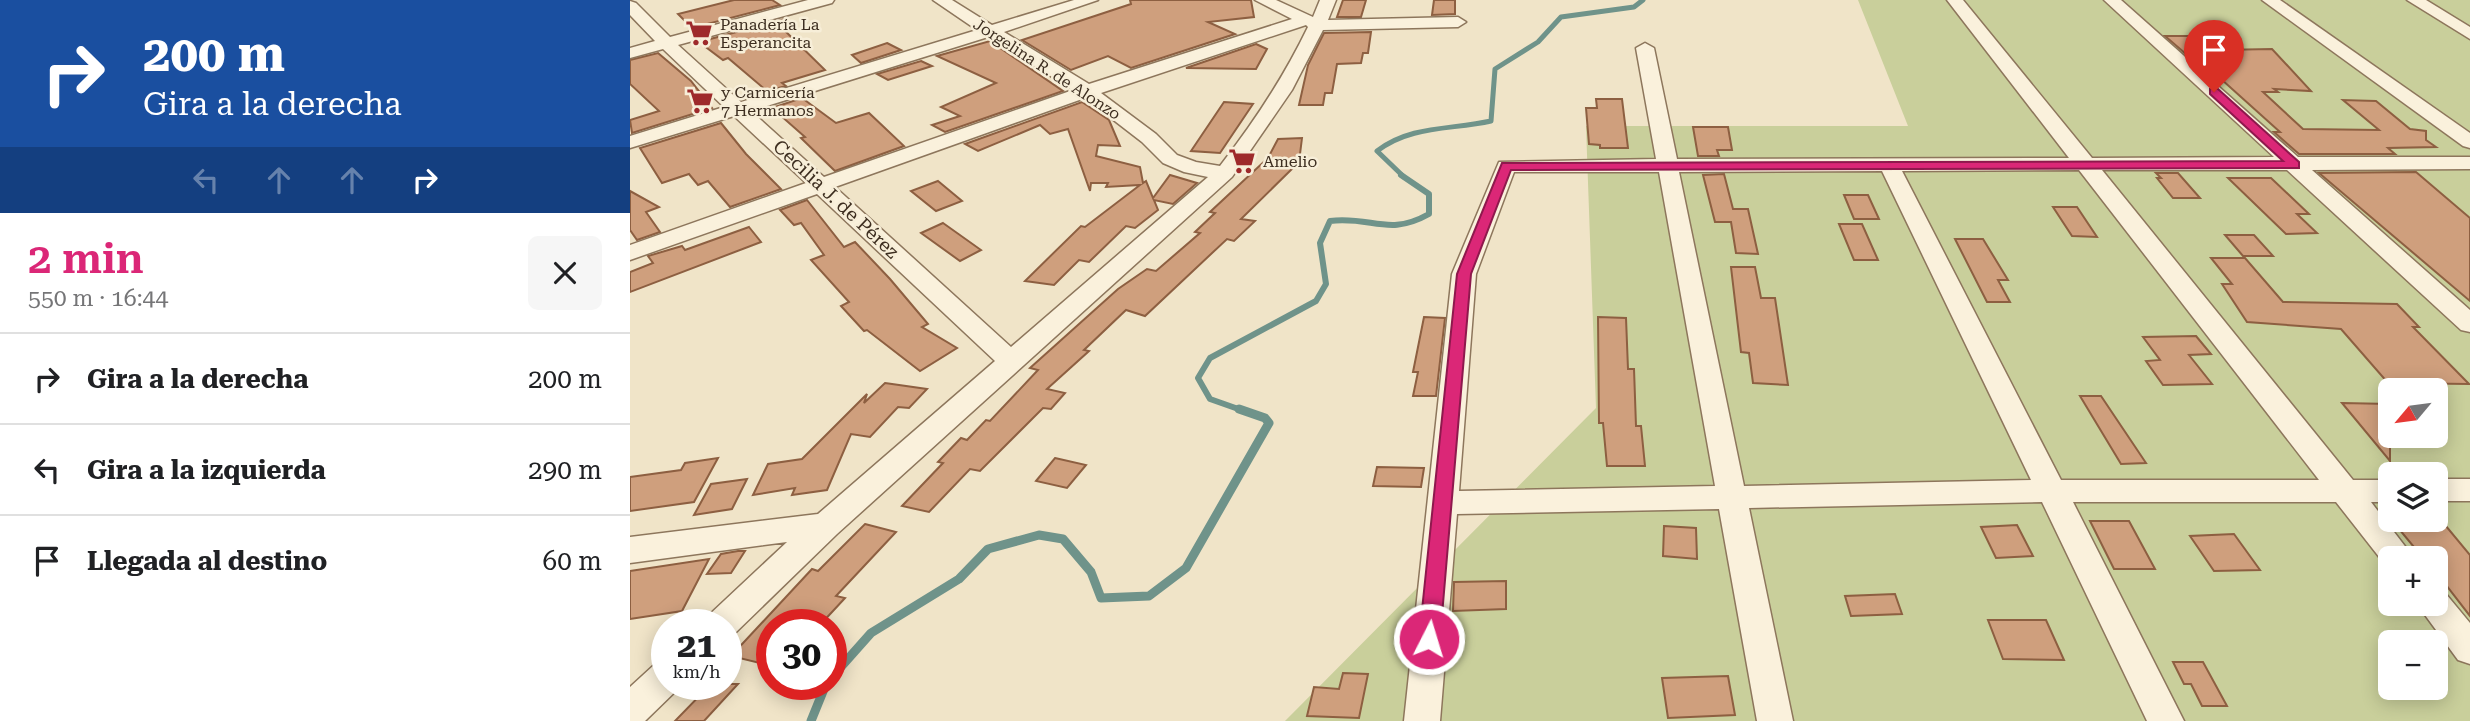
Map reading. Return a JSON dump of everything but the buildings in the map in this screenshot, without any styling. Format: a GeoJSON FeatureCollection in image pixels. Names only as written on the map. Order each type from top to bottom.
{"type":"FeatureCollection","features":[{"type":"Feature","properties":{"kind":"street"},"geometry":{"type":"LineString","coordinates":[[630,53],[826,0]]}},
{"type":"Feature","properties":{"kind":"street","name":"Jorgelina R. de Alonzo"},"geometry":{"type":"LineString","coordinates":[[941,0],[1087,91],[1149,138],[1170,159],[1191,167],[1226,173]]}},
{"type":"Feature","properties":{"kind":"street"},"geometry":{"type":"LineString","coordinates":[[630,142],[1090,0]]}},
{"type":"Feature","properties":{"kind":"street"},"geometry":{"type":"LineString","coordinates":[[1263,0],[1312,22]]}},
{"type":"Feature","properties":{"kind":"street"},"geometry":{"type":"LineString","coordinates":[[738,609],[826,525],[1226,173],[1272,112],[1302,63],[1312,22],[1328,0]]}},
{"type":"Feature","properties":{"kind":"street"},"geometry":{"type":"LineString","coordinates":[[1955,0],[2389,546]]}},
{"type":"Feature","properties":{"kind":"street"},"geometry":{"type":"LineString","coordinates":[[2112,0],[2470,324]]}},
{"type":"Feature","properties":{"kind":"street"},"geometry":{"type":"LineString","coordinates":[[2270,0],[2470,142]]}},
{"type":"Feature","properties":{"kind":"street"},"geometry":{"type":"LineString","coordinates":[[2415,0],[2470,34]]}},
{"type":"Feature","properties":{"kind":"street","name":"Cecilia J. de Pérez"},"geometry":{"type":"LineString","coordinates":[[630,6],[666,44],[1012,362]]}},
{"type":"Feature","properties":{"kind":"street"},"geometry":{"type":"LineString","coordinates":[[630,253],[1087,91],[1312,22],[1458,22]]}},
{"type":"Feature","properties":{"kind":"street"},"geometry":{"type":"LineString","coordinates":[[1645,48],[1774,721]]}},
{"type":"Feature","properties":{"kind":"street"},"geometry":{"type":"LineString","coordinates":[[1422,721],[1464,274],[1506,166],[1890,167],[2470,163]]}},
{"type":"Feature","properties":{"kind":"street"},"geometry":{"type":"LineString","coordinates":[[1890,167],[2166,721]]}},
{"type":"Feature","properties":{"kind":"street"},"geometry":{"type":"LineString","coordinates":[[2448,490],[2470,490]]}},
{"type":"Feature","properties":{"kind":"street"},"geometry":{"type":"LineString","coordinates":[[1441,503],[2051,491],[2378,491]]}},
{"type":"Feature","properties":{"kind":"street"},"geometry":{"type":"LineString","coordinates":[[630,550],[826,525]]}},
{"type":"Feature","properties":{"kind":"street"},"geometry":{"type":"LineString","coordinates":[[2444,616],[2470,649]]}},
{"type":"Feature","properties":{"kind":"street"},"geometry":{"type":"LineString","coordinates":[[630,711],[651,691]]}},
{"type":"Feature","properties":{"kind":"green space"},"geometry":{"type":"Polygon","coordinates":[[[1858,0],[2470,0],[2470,721],[1285,721],[1596,408],[1586,126],[1908,126],[1858,0]]]}},
{"type":"Feature","properties":{"kind":"waterway"},"geometry":{"type":"LineString","coordinates":[[1404,177],[1377,151],[1417,132],[1491,121],[1495,69],[1538,42],[1561,17],[1634,7],[1643,0]]}},
{"type":"Feature","properties":{"kind":"waterway"},"geometry":{"type":"LineString","coordinates":[[1244,411],[1210,399],[1198,378],[1210,358],[1316,301],[1326,284],[1320,243],[1330,221],[1391,225],[1415,221],[1429,214],[1429,194],[1401,175]]}},
{"type":"Feature","properties":{"kind":"waterway"},"geometry":{"type":"LineString","coordinates":[[847,660],[871,633],[959,579],[988,549],[1039,535],[1063,539],[1091,572],[1101,598],[1149,596],[1186,568],[1269,423],[1265,418],[1239,409]]}},
{"type":"Feature","properties":{"kind":"waterway"},"geometry":{"type":"LineString","coordinates":[[811,721],[820,700]]}},
{"type":"Feature","properties":{"kind":"place","name":"Panadería La Esperancita"},"geometry":{"type":"Point","coordinates":[699,33]}},
{"type":"Feature","properties":{"kind":"place","name":"y Carnicería 7 Hermanos"},"geometry":{"type":"Point","coordinates":[700,101]}},
{"type":"Feature","properties":{"kind":"place","name":"Amelio"},"geometry":{"type":"Point","coordinates":[1242,161]}},
{"type":"Feature","properties":{"kind":"route"},"geometry":{"type":"LineString","coordinates":[[1429,639],[1464,274],[1506,166],[2295,165],[2214,92]]}}]}
